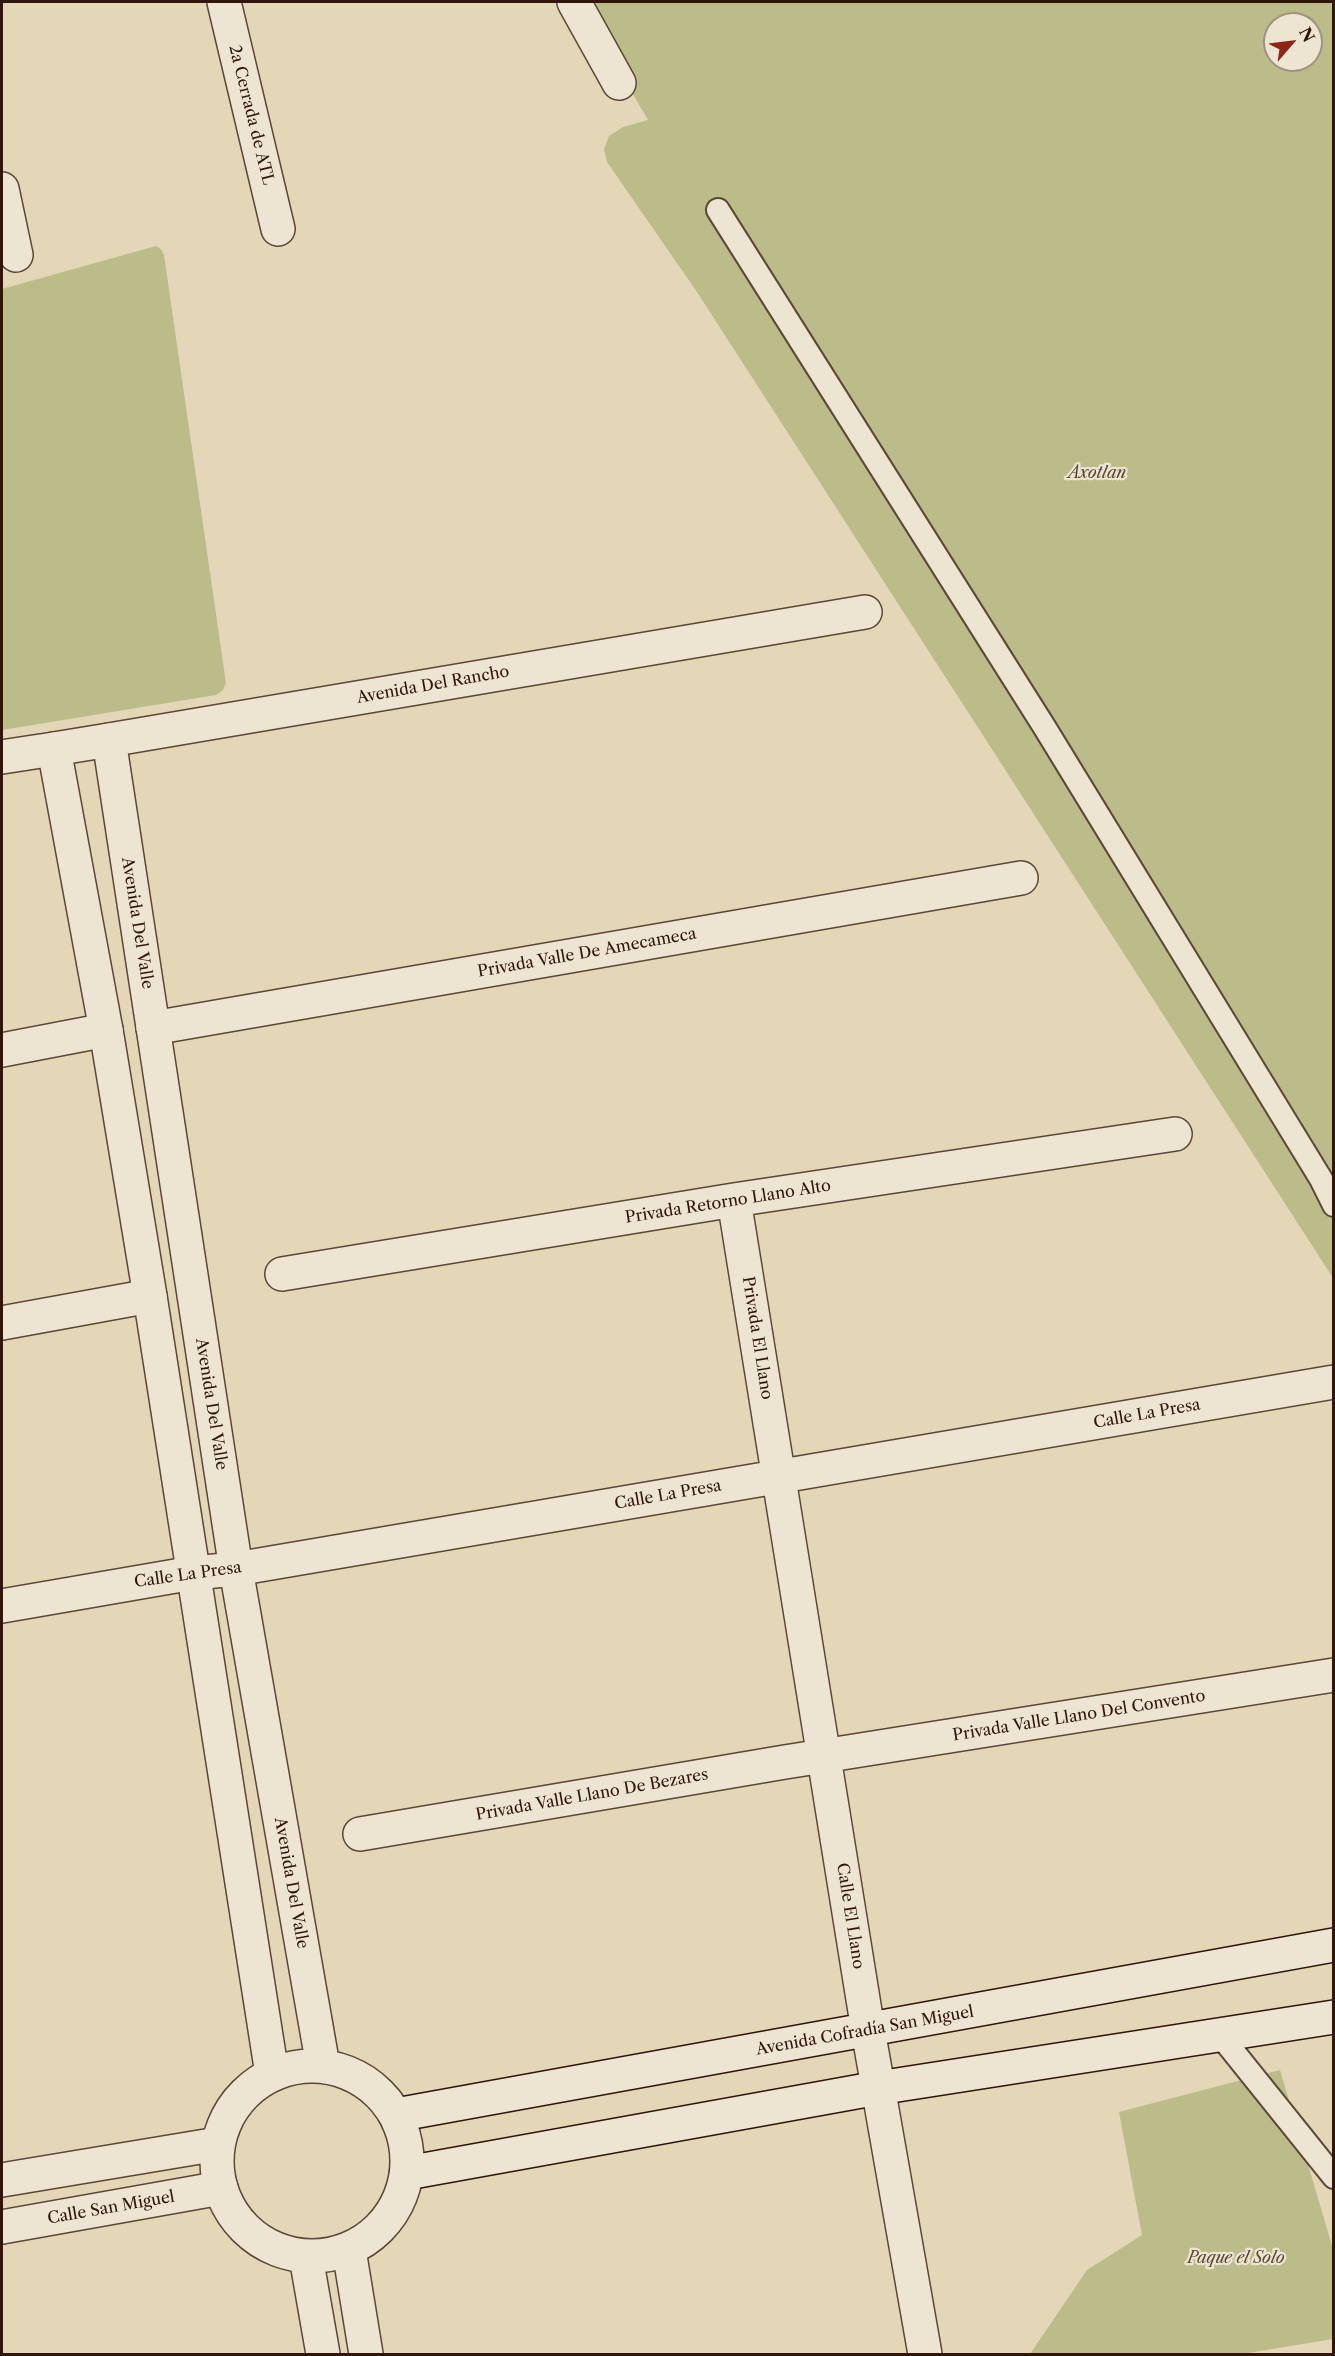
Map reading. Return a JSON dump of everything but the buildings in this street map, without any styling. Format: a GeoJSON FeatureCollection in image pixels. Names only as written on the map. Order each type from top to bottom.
{"type":"FeatureCollection","features":[{"type":"Feature","properties":{"kind":"street","name":"2a Cerrada de ATL"},"geometry":{"type":"LineString","coordinates":[[224,2],[278,229]]}},
{"type":"Feature","properties":{"kind":"street"},"geometry":{"type":"LineString","coordinates":[[574,2],[619,83]]}},
{"type":"Feature","properties":{"kind":"street"},"geometry":{"type":"LineString","coordinates":[[2,189],[16,255]]}},
{"type":"Feature","properties":{"kind":"street","name":"Avenida Del Rancho"},"geometry":{"type":"LineString","coordinates":[[2,757],[865,612]]}},
{"type":"Feature","properties":{"kind":"street","name":"Avenida Del Valle"},"geometry":{"type":"LineString","coordinates":[[109,740],[236,1569],[323,2066]]}},
{"type":"Feature","properties":{"kind":"street"},"geometry":{"type":"LineString","coordinates":[[54,749],[106,1030],[150,1296],[272,2074]]}},
{"type":"Feature","properties":{"kind":"street","name":"Privada Valle De Amecameca"},"geometry":{"type":"LineString","coordinates":[[153,1028],[1021,878]]}},
{"type":"Feature","properties":{"kind":"street"},"geometry":{"type":"LineString","coordinates":[[2,1050],[106,1030]]}},
{"type":"Feature","properties":{"kind":"street","name":"Privada Retorno Llano Alto"},"geometry":{"type":"LineString","coordinates":[[282,1274],[734,1200],[1176,1134]]}},
{"type":"Feature","properties":{"kind":"street","name":"Privada El Llano"},"geometry":{"type":"LineString","coordinates":[[734,1200],[780,1476]]}},
{"type":"Feature","properties":{"kind":"street"},"geometry":{"type":"LineString","coordinates":[[2,1323],[150,1296]]}},
{"type":"Feature","properties":{"kind":"street","name":"Calle La Presa"},"geometry":{"type":"LineString","coordinates":[[2,1606],[193,1573],[236,1569],[1334,1382]]}},
{"type":"Feature","properties":{"kind":"street","name":"Calle El Llano"},"geometry":{"type":"LineString","coordinates":[[780,1476],[868,2030],[925,2355]]}},
{"type":"Feature","properties":{"kind":"street","name":"Privada Valle Llano Del Convento"},"geometry":{"type":"LineString","coordinates":[[824,1756],[1334,1675]]}},
{"type":"Feature","properties":{"kind":"street","name":"Privada Valle Llano De Bezares"},"geometry":{"type":"LineString","coordinates":[[360,1834],[824,1756]]}},
{"type":"Feature","properties":{"kind":"street","name":"Avenida Cofradía San Miguel"},"geometry":{"type":"LineString","coordinates":[[396,2115],[1334,1945]]}},
{"type":"Feature","properties":{"kind":"street"},"geometry":{"type":"LineString","coordinates":[[407,2173],[878,2088],[1334,2017]]}},
{"type":"Feature","properties":{"kind":"street"},"geometry":{"type":"LineString","coordinates":[[323,2066],[345,2072],[365,2082],[382,2097],[396,2115],[406,2143],[407,2173],[401,2198],[388,2219],[371,2237],[349,2250],[328,2256],[306,2257],[269,2246],[239,2222],[221,2188],[217,2166],[218,2144],[228,2115],[247,2091],[272,2074],[297,2067],[323,2066]]}},
{"type":"Feature","properties":{"kind":"street"},"geometry":{"type":"LineString","coordinates":[[2,2180],[218,2144]]}},
{"type":"Feature","properties":{"kind":"street","name":"Calle San Miguel"},"geometry":{"type":"LineString","coordinates":[[2,2227],[221,2188]]}},
{"type":"Feature","properties":{"kind":"street"},"geometry":{"type":"LineString","coordinates":[[349,2250],[366,2355]]}},
{"type":"Feature","properties":{"kind":"street"},"geometry":{"type":"LineString","coordinates":[[306,2257],[323,2355]]}},
{"type":"Feature","properties":{"kind":"lane"},"geometry":{"type":"LineString","coordinates":[[718,210],[1045,728],[1321,1179],[1334,1205]]}},
{"type":"Feature","properties":{"kind":"lane"},"geometry":{"type":"LineString","coordinates":[[1220,2035],[1334,2177]]}},
{"type":"Feature","properties":{"kind":"green space","name":"Axotlan"},"geometry":{"type":"Polygon","coordinates":[[[579,2],[1333,2],[1333,1278],[697,292],[607,162],[604,149],[609,136],[623,127],[648,120],[579,2]]]}},
{"type":"Feature","properties":{"kind":"green space"},"geometry":{"type":"Polygon","coordinates":[[[156,246],[164,255],[226,683],[223,690],[216,695],[2,730],[2,289],[156,246]]]}},
{"type":"Feature","properties":{"kind":"green space","name":"Paque el Solo"},"geometry":{"type":"Polygon","coordinates":[[[1280,2070],[1333,2249],[1333,2339],[1242,2354],[1030,2354],[1087,2270],[1142,2235],[1119,2112],[1280,2070]]]}}]}
